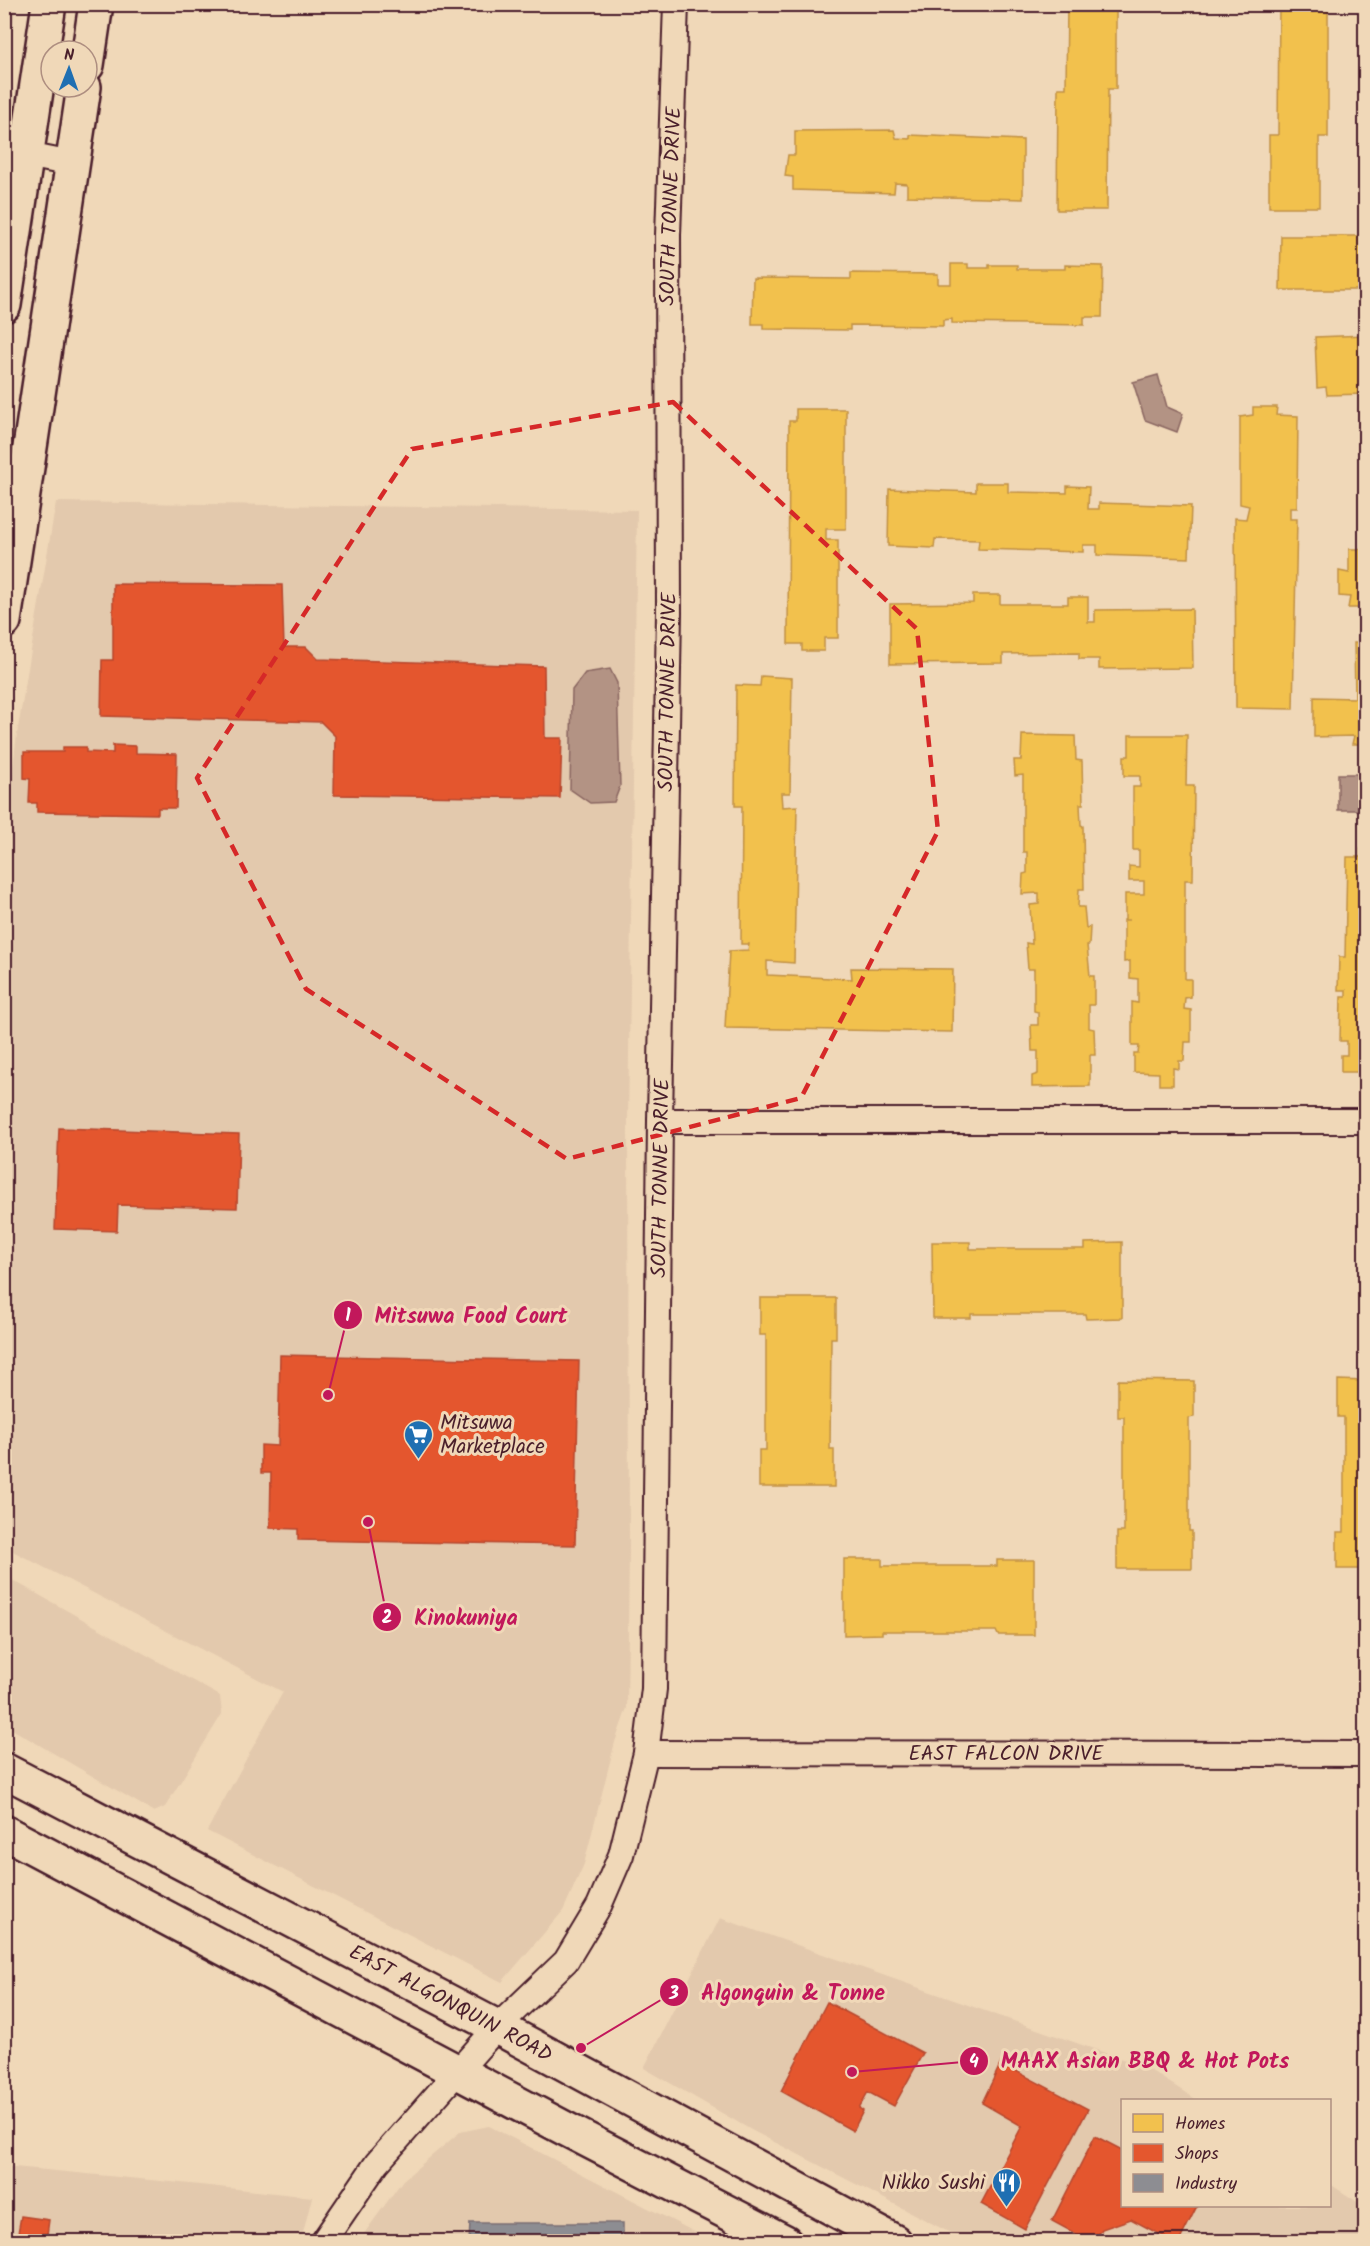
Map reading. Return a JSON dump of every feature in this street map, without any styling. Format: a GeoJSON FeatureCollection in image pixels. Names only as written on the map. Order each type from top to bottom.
{"type":"FeatureCollection","features":[{"type":"Feature","properties":{"kind":"main road"},"geometry":{"type":"LineString","coordinates":[[4,304],[16,155],[49,4]]}},
{"type":"Feature","properties":{"kind":"main road"},"geometry":{"type":"LineString","coordinates":[[91,39],[96,4]]}},
{"type":"Feature","properties":{"kind":"main road"},"geometry":{"type":"LineString","coordinates":[[4,621],[82,99]]}},
{"type":"Feature","properties":{"kind":"main road","name":"EAST ALGONQUIN ROAD"},"geometry":{"type":"LineString","coordinates":[[4,1770],[497,2027],[895,2241]]}},
{"type":"Feature","properties":{"kind":"main road"},"geometry":{"type":"LineString","coordinates":[[4,1832],[785,2241]]}},
{"type":"Feature","properties":{"kind":"street","name":"SOUTH TONNE DRIVE"},"geometry":{"type":"LineString","coordinates":[[323,2241],[376,2163],[497,2027],[566,1961],[599,1906],[621,1855],[646,1753],[654,1689],[660,1121],[669,614],[668,235],[676,4]]}},
{"type":"Feature","properties":{"kind":"street"},"geometry":{"type":"LineString","coordinates":[[16,155],[72,164]]}},
{"type":"Feature","properties":{"kind":"street"},"geometry":{"type":"LineString","coordinates":[[660,1121],[1365,1121]]}},
{"type":"Feature","properties":{"kind":"street","name":"EAST FALCON DRIVE"},"geometry":{"type":"LineString","coordinates":[[646,1753],[1365,1755]]}},
{"type":"Feature","properties":{"kind":"highlighted area"},"geometry":{"type":"Polygon","coordinates":[[[673,402],[917,629],[938,831],[801,1098],[567,1159],[306,989],[197,778],[412,449],[673,402]]]}},
{"type":"Feature","properties":{"kind":"shaded area"},"geometry":{"type":"Polygon","coordinates":[[[4,5],[16,5],[5,78],[4,5]]]}},
{"type":"Feature","properties":{"kind":"shaded area"},"geometry":{"type":"Polygon","coordinates":[[[1158,375],[1167,407],[1183,414],[1177,432],[1145,420],[1133,382],[1158,375]]]}},
{"type":"Feature","properties":{"kind":"shaded area"},"geometry":{"type":"Polygon","coordinates":[[[56,502],[637,510],[628,1122],[627,1708],[615,1742],[584,1864],[563,1911],[502,1982],[207,1831],[283,1692],[5,1547],[4,840],[17,734],[56,502]]]}},
{"type":"Feature","properties":{"kind":"shaded area"},"geometry":{"type":"Polygon","coordinates":[[[610,669],[617,683],[620,786],[614,802],[590,803],[570,789],[572,690],[585,673],[610,669]]]}},
{"type":"Feature","properties":{"kind":"shaded area"},"geometry":{"type":"Polygon","coordinates":[[[1338,774],[1365,774],[1365,810],[1338,810],[1338,774]]]}},
{"type":"Feature","properties":{"kind":"shaded area"},"geometry":{"type":"Polygon","coordinates":[[[5,1576],[220,1696],[222,1714],[165,1807],[154,1812],[5,1725],[5,1576]]]}},
{"type":"Feature","properties":{"kind":"shaded area"},"geometry":{"type":"Polygon","coordinates":[[[720,1918],[1145,2067],[1195,2099],[1121,2099],[1121,2207],[1331,2207],[1331,2185],[1365,2207],[1365,2241],[966,2241],[753,2131],[644,2068],[720,1918]]]}},
{"type":"Feature","properties":{"kind":"shaded area"},"geometry":{"type":"Polygon","coordinates":[[[489,2126],[712,2241],[358,2242],[403,2180],[460,2132],[489,2126]]]}},
{"type":"Feature","properties":{"kind":"shaded area"},"geometry":{"type":"Polygon","coordinates":[[[4,2166],[312,2197],[301,2241],[5,2241],[4,2166]]]}},
{"type":"Feature","properties":{"kind":"building: Homes"},"geometry":{"type":"Polygon","coordinates":[[[1067,4],[1116,4],[1116,89],[1108,89],[1107,210],[1057,210],[1058,88],[1066,88],[1067,4]]]}},
{"type":"Feature","properties":{"kind":"building: Homes"},"geometry":{"type":"Polygon","coordinates":[[[1279,4],[1328,4],[1328,137],[1319,137],[1319,207],[1269,207],[1269,135],[1278,135],[1279,4]]]}},
{"type":"Feature","properties":{"kind":"building: Homes"},"geometry":{"type":"Polygon","coordinates":[[[894,130],[896,138],[910,139],[910,135],[1023,140],[1023,199],[907,196],[907,184],[895,183],[894,193],[793,190],[793,177],[785,176],[788,155],[795,155],[795,131],[894,130]]]}},
{"type":"Feature","properties":{"kind":"building: Homes"},"geometry":{"type":"Polygon","coordinates":[[[1281,236],[1366,236],[1366,290],[1280,290],[1281,236]]]}},
{"type":"Feature","properties":{"kind":"building: Homes"},"geometry":{"type":"Polygon","coordinates":[[[951,264],[968,264],[968,268],[1017,265],[1017,269],[1065,269],[1065,265],[1103,266],[1102,317],[1084,317],[1084,325],[952,323],[952,319],[943,320],[943,326],[850,325],[850,330],[763,329],[763,324],[752,324],[753,278],[851,279],[851,273],[938,274],[938,284],[951,284],[951,264]]]}},
{"type":"Feature","properties":{"kind":"building: Homes"},"geometry":{"type":"Polygon","coordinates":[[[1366,335],[1366,394],[1327,395],[1326,387],[1317,388],[1315,337],[1366,335]]]}},
{"type":"Feature","properties":{"kind":"building: Homes"},"geometry":{"type":"Polygon","coordinates":[[[1253,407],[1277,407],[1276,415],[1298,416],[1297,508],[1290,508],[1290,519],[1297,519],[1293,709],[1236,708],[1235,518],[1246,519],[1249,506],[1240,504],[1240,417],[1253,415],[1253,407]]]}},
{"type":"Feature","properties":{"kind":"building: Homes"},"geometry":{"type":"Polygon","coordinates":[[[796,409],[846,409],[846,529],[826,529],[826,540],[838,540],[838,638],[824,638],[824,651],[802,651],[802,644],[788,644],[789,421],[796,421],[796,409]]]}},
{"type":"Feature","properties":{"kind":"building: Homes"},"geometry":{"type":"Polygon","coordinates":[[[976,483],[1008,483],[1008,492],[1067,493],[1067,486],[1089,487],[1088,509],[1099,509],[1099,503],[1191,506],[1189,558],[1097,555],[1097,545],[1083,545],[1083,552],[978,549],[979,540],[935,539],[934,548],[888,546],[889,489],[976,492],[976,483]]]}},
{"type":"Feature","properties":{"kind":"building: Homes"},"geometry":{"type":"Polygon","coordinates":[[[1349,549],[1366,549],[1366,608],[1348,608],[1350,597],[1339,596],[1339,571],[1349,573],[1349,549]]]}},
{"type":"Feature","properties":{"kind":"building: Homes"},"geometry":{"type":"Polygon","coordinates":[[[973,595],[1000,595],[1000,604],[1068,604],[1068,597],[1088,597],[1088,622],[1095,622],[1095,610],[1192,609],[1193,668],[1099,669],[1099,659],[1079,659],[1079,653],[1003,654],[1003,663],[890,664],[890,604],[973,603],[973,595]]]}},
{"type":"Feature","properties":{"kind":"building: Homes"},"geometry":{"type":"Polygon","coordinates":[[[1354,643],[1366,643],[1366,744],[1352,744],[1354,736],[1314,737],[1314,697],[1355,698],[1354,643]]]}},
{"type":"Feature","properties":{"kind":"building: Homes"},"geometry":{"type":"Polygon","coordinates":[[[761,676],[792,678],[790,793],[781,793],[782,807],[797,806],[794,963],[767,961],[767,975],[852,979],[851,968],[953,969],[952,1032],[725,1028],[729,951],[748,950],[749,944],[741,944],[742,806],[735,806],[736,685],[760,686],[761,676]]]}},
{"type":"Feature","properties":{"kind":"building: Homes"},"geometry":{"type":"Polygon","coordinates":[[[1022,735],[1075,736],[1076,760],[1082,761],[1083,804],[1080,804],[1081,825],[1083,826],[1084,889],[1079,889],[1078,907],[1084,907],[1086,928],[1090,927],[1089,945],[1087,945],[1090,976],[1094,976],[1094,1005],[1089,1005],[1089,1028],[1094,1029],[1095,1055],[1090,1055],[1090,1086],[1032,1087],[1032,1076],[1038,1074],[1038,1051],[1032,1051],[1031,1025],[1038,1025],[1038,1012],[1034,1011],[1034,969],[1028,969],[1026,943],[1032,944],[1030,905],[1039,904],[1039,893],[1022,894],[1023,874],[1027,873],[1027,852],[1023,852],[1023,775],[1015,776],[1014,760],[1021,760],[1022,735]]]}},
{"type":"Feature","properties":{"kind":"building: Homes"},"geometry":{"type":"Polygon","coordinates":[[[1129,735],[1187,735],[1186,786],[1194,786],[1193,880],[1185,880],[1185,979],[1191,979],[1191,997],[1185,998],[1184,1009],[1191,1010],[1191,1042],[1185,1042],[1184,1061],[1179,1061],[1179,1069],[1173,1068],[1173,1085],[1159,1085],[1159,1073],[1134,1072],[1134,1053],[1138,1053],[1139,1046],[1132,1046],[1132,1002],[1138,1003],[1138,979],[1130,978],[1130,961],[1124,962],[1125,894],[1144,894],[1144,881],[1129,881],[1129,866],[1139,867],[1139,850],[1133,850],[1133,787],[1140,787],[1140,776],[1124,776],[1124,756],[1129,756],[1129,735]]]}},
{"type":"Feature","properties":{"kind":"building: Homes"},"geometry":{"type":"Polygon","coordinates":[[[1361,849],[1366,850],[1366,1078],[1363,1078],[1363,1072],[1341,1072],[1341,1055],[1347,1055],[1347,1041],[1340,1041],[1341,997],[1346,997],[1346,990],[1338,990],[1339,957],[1345,957],[1347,857],[1361,857],[1361,849]]]}},
{"type":"Feature","properties":{"kind":"building: Homes"},"geometry":{"type":"Polygon","coordinates":[[[932,1242],[970,1242],[970,1249],[1085,1249],[1085,1243],[1122,1242],[1122,1318],[1086,1319],[1085,1314],[971,1314],[971,1318],[933,1318],[932,1242]]]}},
{"type":"Feature","properties":{"kind":"building: Homes"},"geometry":{"type":"Polygon","coordinates":[[[760,1298],[836,1298],[836,1338],[831,1338],[830,1449],[834,1449],[834,1487],[759,1487],[759,1450],[766,1450],[766,1335],[760,1335],[760,1298]]]}},
{"type":"Feature","properties":{"kind":"building: Homes"},"geometry":{"type":"Polygon","coordinates":[[[1118,1380],[1194,1381],[1194,1417],[1189,1418],[1189,1531],[1192,1531],[1192,1569],[1117,1569],[1117,1532],[1124,1532],[1124,1417],[1118,1417],[1118,1380]]]}},
{"type":"Feature","properties":{"kind":"building: Homes"},"geometry":{"type":"Polygon","coordinates":[[[1338,1380],[1366,1381],[1366,1569],[1337,1569],[1337,1532],[1344,1532],[1344,1417],[1338,1417],[1338,1380]]]}},
{"type":"Feature","properties":{"kind":"building: Homes"},"geometry":{"type":"Polygon","coordinates":[[[844,1559],[882,1559],[882,1566],[997,1566],[997,1560],[1034,1560],[1034,1635],[998,1635],[996,1631],[882,1631],[882,1634],[844,1635],[844,1559]]]}},
{"type":"Feature","properties":{"kind":"building: Shops"},"geometry":{"type":"Polygon","coordinates":[[[113,584],[282,585],[284,647],[306,647],[318,659],[544,666],[545,738],[562,738],[560,798],[334,795],[335,736],[321,722],[101,716],[102,660],[113,660],[113,584]]]}},
{"type":"Feature","properties":{"kind":"building: Shops"},"geometry":{"type":"Polygon","coordinates":[[[113,745],[136,746],[136,753],[177,754],[176,808],[158,808],[158,814],[37,812],[37,803],[29,803],[30,779],[24,778],[24,752],[63,752],[63,747],[86,747],[86,752],[113,753],[113,745]]]}},
{"type":"Feature","properties":{"kind":"building: Shops"},"geometry":{"type":"Polygon","coordinates":[[[59,1128],[239,1134],[237,1208],[118,1205],[117,1231],[55,1229],[59,1128]]]}},
{"type":"Feature","properties":{"kind":"building: Shops","name":"Mitsuwa Marketplace"},"geometry":{"type":"Polygon","coordinates":[[[280,1355],[579,1361],[575,1545],[298,1540],[298,1529],[270,1528],[271,1473],[261,1473],[261,1445],[278,1446],[280,1355]]]}},
{"type":"Feature","properties":{"kind":"building: Shops"},"geometry":{"type":"Polygon","coordinates":[[[827,2002],[923,2053],[894,2106],[868,2092],[859,2108],[863,2111],[853,2131],[781,2091],[827,2002]]]}},
{"type":"Feature","properties":{"kind":"building: Shops"},"geometry":{"type":"Polygon","coordinates":[[[1001,2063],[1088,2109],[1025,2229],[981,2204],[1022,2126],[982,2103],[1001,2063]]]}},
{"type":"Feature","properties":{"kind":"building: Shops"},"geometry":{"type":"Polygon","coordinates":[[[1095,2136],[1121,2149],[1121,2207],[1196,2207],[1179,2242],[1174,2242],[1131,2219],[1102,2229],[1094,2242],[1052,2221],[1095,2136]]]}},
{"type":"Feature","properties":{"kind":"building: Shops"},"geometry":{"type":"Polygon","coordinates":[[[21,2216],[49,2220],[46,2242],[4,2242],[4,2237],[17,2239],[21,2216]]]}},
{"type":"Feature","properties":{"kind":"building: Industry"},"geometry":{"type":"Polygon","coordinates":[[[470,2223],[623,2223],[623,2242],[469,2242],[470,2223]]]}},
{"type":"Feature","properties":{"kind":"place","name":"Mitsuwa Food Court"},"geometry":{"type":"Point","coordinates":[328,1395]}},
{"type":"Feature","properties":{"kind":"place","name":"Mitsuwa Marketplace"},"geometry":{"type":"Point","coordinates":[419,1460]}},
{"type":"Feature","properties":{"kind":"place","name":"Kinokuniya"},"geometry":{"type":"Point","coordinates":[368,1522]}},
{"type":"Feature","properties":{"kind":"place","name":"Algonquin & Tonne"},"geometry":{"type":"Point","coordinates":[581,2048]}},
{"type":"Feature","properties":{"kind":"place","name":"MAAX Asian BBQ & Hot Pots"},"geometry":{"type":"Point","coordinates":[852,2072]}},
{"type":"Feature","properties":{"kind":"place","name":"Nikko Sushi"},"geometry":{"type":"Point","coordinates":[1006,2208]}}]}
